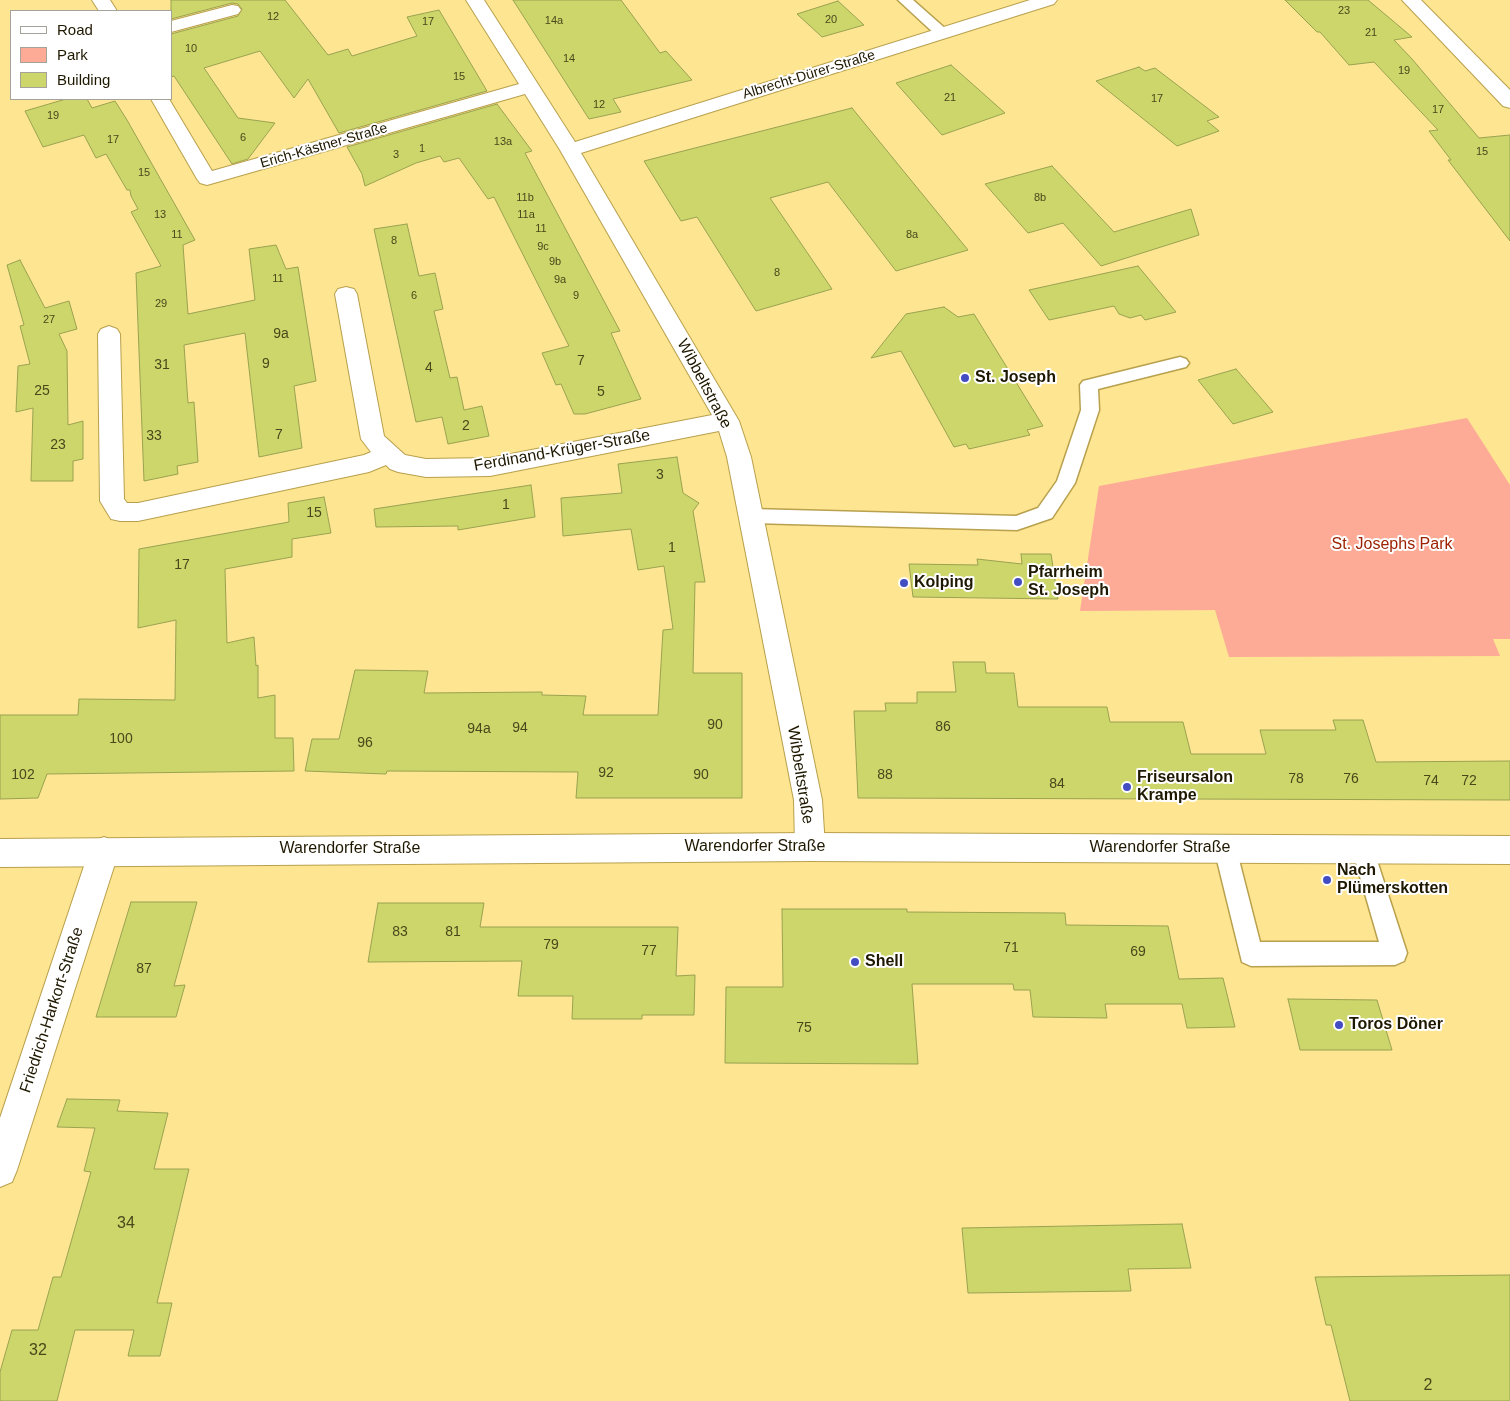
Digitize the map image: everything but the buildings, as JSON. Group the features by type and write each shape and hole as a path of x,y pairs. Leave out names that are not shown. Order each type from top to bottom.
{"street":[{"name":"Wibbeltstraße","path":"475,0 570,150 727,421 738,456 751,516 808,800 810,847"},
{"name":"Albrecht-Dürer-Straße","path":"570,150 1048,0"},
{"path":"1411,0 1510,102"},
{"path":"172,27 232,10"},
{"name":"Erich-Kästner-Straße","path":"161,100 207,179 530,87"},
{"name":"Ferdinand-Krüger-Straße","path":"346,294 373,439 398,463 426,468 490,466 727,421"},
{"path":"109,334 112,501 120,512 138,512 368,463 388,454"},
{"name":"Warendorfer Straße","path":"0,852 810,847 1510,850"},
{"name":"Friedrich-Harkort-Straße","path":"0,1170 104,851"}],"lane":[{"path":"905,0 942,33"},
{"path":"751,516 1016,523 1045,513 1066,484 1090,410 1089,384 1180,363"},
{"path":"1225,848 1251,954 1396,953 1364,849"}],"green space":[{"name":"St. Josephs Park","path":"1467,418 1510,485 1510,639 1493,639 1500,656 1229,657 1215,610 1080,611 1099,486"}],"place":[{"name":"St. Joseph","path":"965,378"},
{"name":"Pfarrheim St. Joseph","path":"1018,582"},
{"name":"Kolping","path":"904,583"},
{"name":"Friseursalon Krampe","path":"1127,787"},
{"name":"Nach Plümerskotten","path":"1327,880"},
{"name":"Shell","path":"855,962"},
{"name":"Toros Döner","path":"1339,1025"}]}
